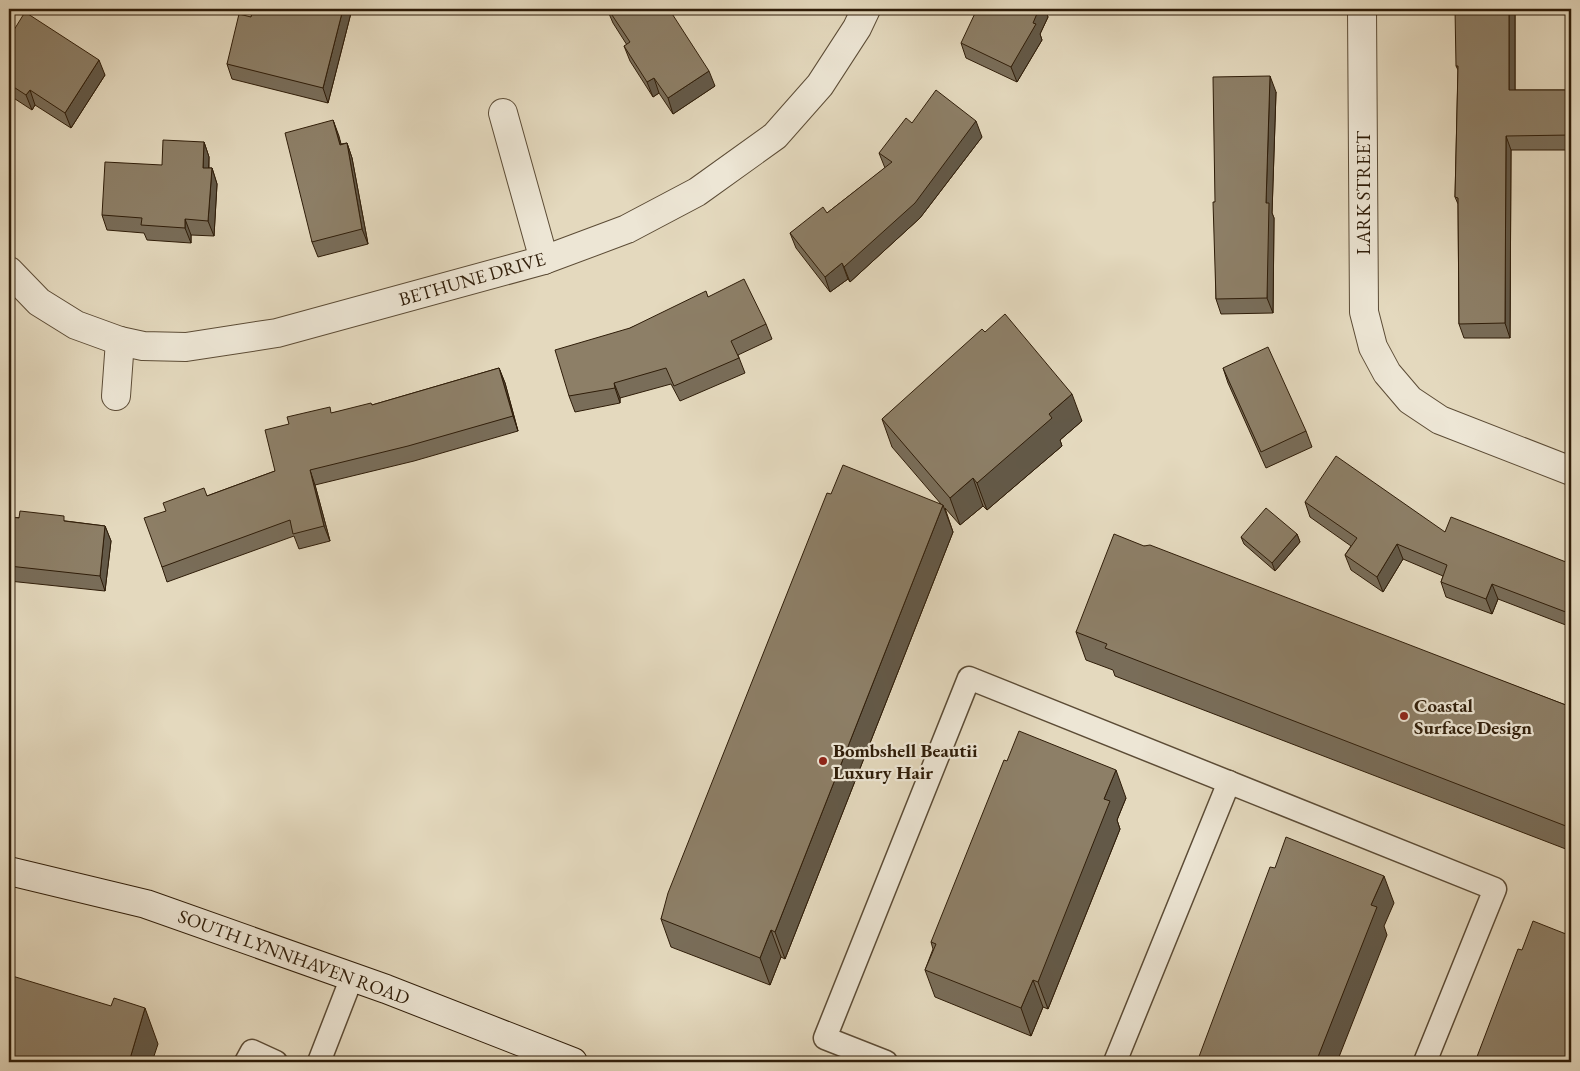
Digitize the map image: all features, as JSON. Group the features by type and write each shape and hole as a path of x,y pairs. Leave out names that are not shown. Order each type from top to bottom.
{"street":[{"name":"BETHUNE DRIVE","path":"9,271 39,302 76,325 120,341 143,346 186,347 277,333 544,260 627,229 697,192 775,136 820,85 857,28 866,9"},
{"name":"LARK STREET","path":"1362,9 1364,312 1373,347 1387,373 1410,400 1440,420 1571,470"},
{"path":"503,113 544,260"},
{"path":"116,396 120,341"},
{"name":"SOUTH LYNNHAVEN ROAD","path":"9,870 146,904 352,977 573,1062"}],"lane":[{"path":"886,1062 825,1038 969,678 1495,889 1426,1062"},
{"path":"1115,1062 1229,782"},
{"path":"318,1062 352,977"},
{"path":"246,1062 252,1051 276,1062"}],"building":[{"path":"253,9 343,9 323,88 227,64 239,14 251,17"},
{"path":"608,9 669,9 709,71 668,98 654,78 647,82 624,46 630,42"},
{"path":"977,9 1039,9 1033,23 1036,24 1011,67 961,43"},
{"path":"1455,9 1509,9 1509,90 1571,90 1571,135 1506,136 1505,323 1459,324 1458,198 1455,197 1458,66 1456,66"},
{"path":"25,12 99,60 65,113 30,90 26,95 9,84 9,38"},
{"path":"1270,76 1266,203 1269,203 1267,298 1216,299 1213,202 1215,202 1213,77"},
{"path":"936,90 976,121 915,203 844,267 842,263 825,277 790,233 823,207 827,213 892,162 879,153 906,118 912,123"},
{"path":"333,120 340,145 347,143 362,229 312,242 285,133"},
{"path":"163,140 204,142 203,168 212,168 208,221 185,219 185,228 141,225 142,218 102,215 105,162 162,165"},
{"path":"744,279 766,324 731,341 739,358 674,386 666,368 614,383 615,388 569,396 555,350 630,328 706,291 708,297"},
{"path":"1005,314 1072,394 1049,414 1052,418 977,483 973,478 950,498 882,419 982,329 985,332"},
{"path":"1268,347 1306,431 1261,452 1223,368"},
{"path":"499,368 513,416 408,446 310,470 324,526 293,534 290,520 162,567 144,518 166,511 163,503 204,488 207,496 275,471 265,430 289,424 287,417 330,407 331,413 371,403 372,405"},
{"path":"1336,456 1445,532 1451,517 1571,564 1571,614 1492,584 1486,599 1441,582 1447,565 1397,544 1377,577 1345,555 1357,538 1305,502"},
{"path":"843,465 943,505 775,932 771,930 760,958 661,919 668,893 827,493 831,494"},
{"path":"1266,508 1297,534 1272,563 1241,537"},
{"path":"20,511 64,516 64,521 105,526 100,576 9,566 9,517 19,518"},
{"path":"1114,534 1144,546 1150,545 1571,707 1571,828 1105,648 1107,644 1076,632"},
{"path":"1019,731 1116,770 1104,799 1110,801 1038,982 1033,980 1021,1008 925,970 936,944 931,942 1004,760 1007,761"},
{"path":"1286,837 1384,876 1371,905 1377,907 1316,1062 1197,1062 1270,867 1275,868"},
{"path":"1533,921 1571,936 1571,1062 1475,1062 1518,949 1522,950"},
{"path":"9,975 111,1006 114,998 145,1008 129,1062 9,1062"}],"place":[{"name":"Coastal Surface Design","path":"1404,716"},
{"name":"Bombshell Beautii Luxury Hair","path":"823,761"}]}
